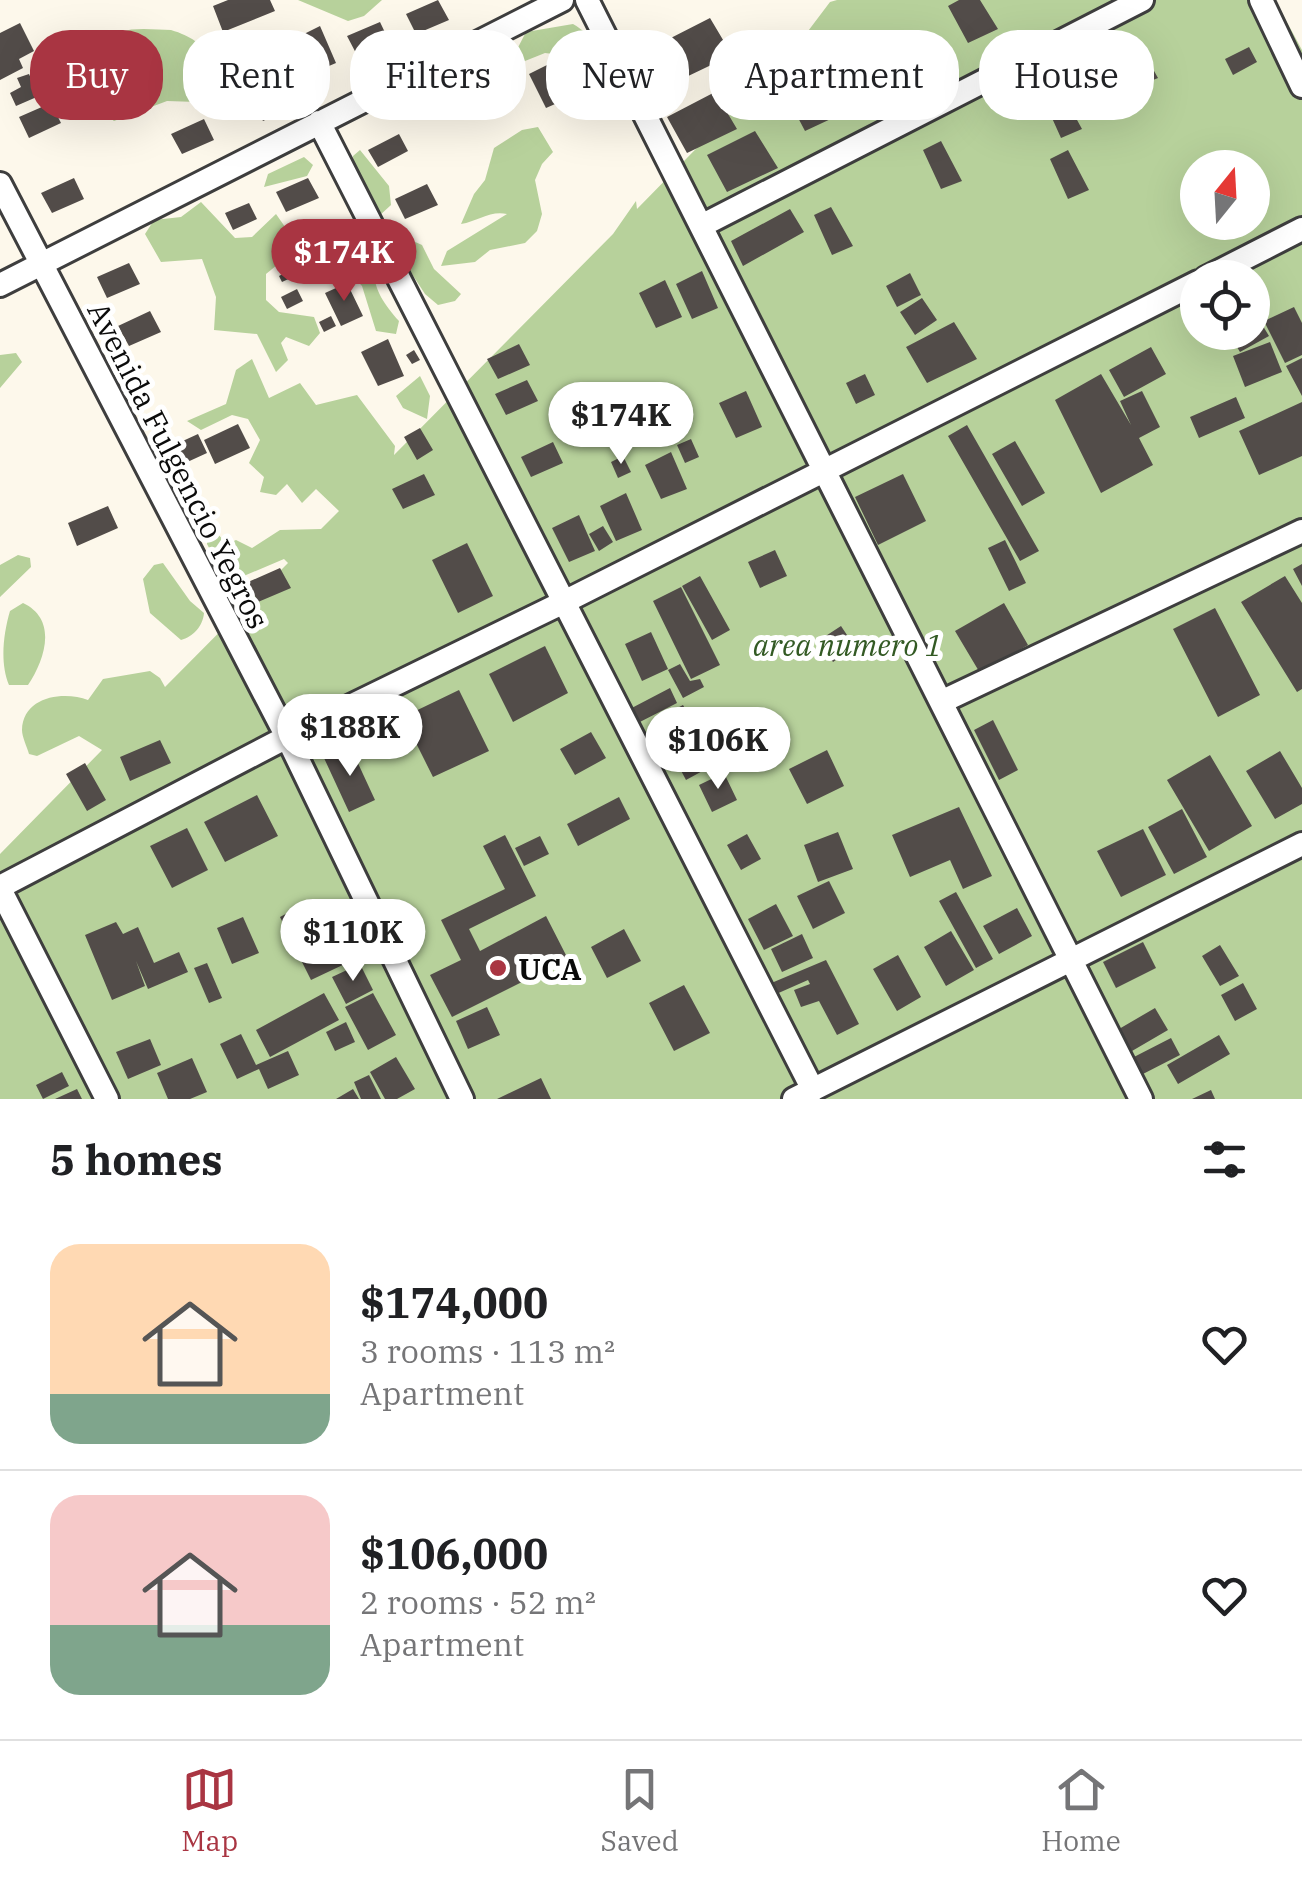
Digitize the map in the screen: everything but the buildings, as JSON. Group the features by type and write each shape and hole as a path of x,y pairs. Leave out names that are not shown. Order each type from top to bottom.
{"street":[{"path":"0,285 562,0"},
{"path":"587,0 1141,1099"},
{"path":"701,226 1142,0"},
{"path":"1261,0 1302,86"},
{"path":"319,122 564,602 804,1094 1302,844"},
{"name":"Avenida Fulgencio Yegros","path":"0,184 286,737 462,1099"},
{"path":"1241,260 1302,229"},
{"path":"107,1099 0,888 286,737 564,602 1180,291"},
{"path":"941,702 1302,531"}],"green space":[{"path":"298,0 382,0 364,16 348,21"},
{"name":"area numero 1","path":"837,0 1275,0 1302,50 1302,1099 0,1099 0,854 102,750 79,736 37,756 29,754 22,733 29,710 57,697 88,700 103,679 150,671 165,687 288,563 284,559 239,578 234,595 207,544 208,535 215,531 227,544 236,540 252,548 280,530 321,529 339,511 316,489 302,503 287,484 276,495 260,492 264,477 249,463 260,440 248,419 232,415 201,430 187,421 226,404 236,370 252,359 269,398 300,383 316,405 357,395 395,446 394,455 613,234 636,201 637,209 724,120 959,120 959,30 809,30 830,2"},
{"path":"573,24 582,30 546,30 546,53 526,61 526,32"},
{"path":"139,29 171,30 183,35 183,102 163,103 163,30 133,30"},
{"path":"538,127 553,152 535,180 542,214 537,231 525,243 490,250 475,262 441,266 447,251 507,214 461,224 485,180 494,148 522,130"},
{"path":"360,150 389,186 391,205 379,216 354,173 353,156"},
{"path":"304,157 313,165 307,176 264,187 268,174"},
{"path":"201,202 235,238 252,237 276,214 299,247 266,274 266,300 279,312 314,317 320,333 309,346 286,337 281,343 288,360 276,372 257,334 214,330 216,297 202,259 161,262 145,234 154,220 181,217"},
{"path":"413,241 422,245 434,269 461,294 455,301 438,305 425,294 397,251 397,243"},
{"path":"362,252 374,264 380,295 399,321 396,334 376,331 362,286 349,272 352,259"},
{"path":"16,353 22,362 0,388 0,355"},
{"path":"420,376 430,396 427,419 403,408 396,396"},
{"path":"18,555 30,558 31,567 0,597 0,565"},
{"path":"163,563 190,601 204,613 197,630 181,640 150,613 143,579 154,565"},
{"path":"23,603 34,610 45,630 43,653 28,685 9,685 4,659 6,630 10,611"}],"place":[{"name":"UCA","path":"498,968"}]}
